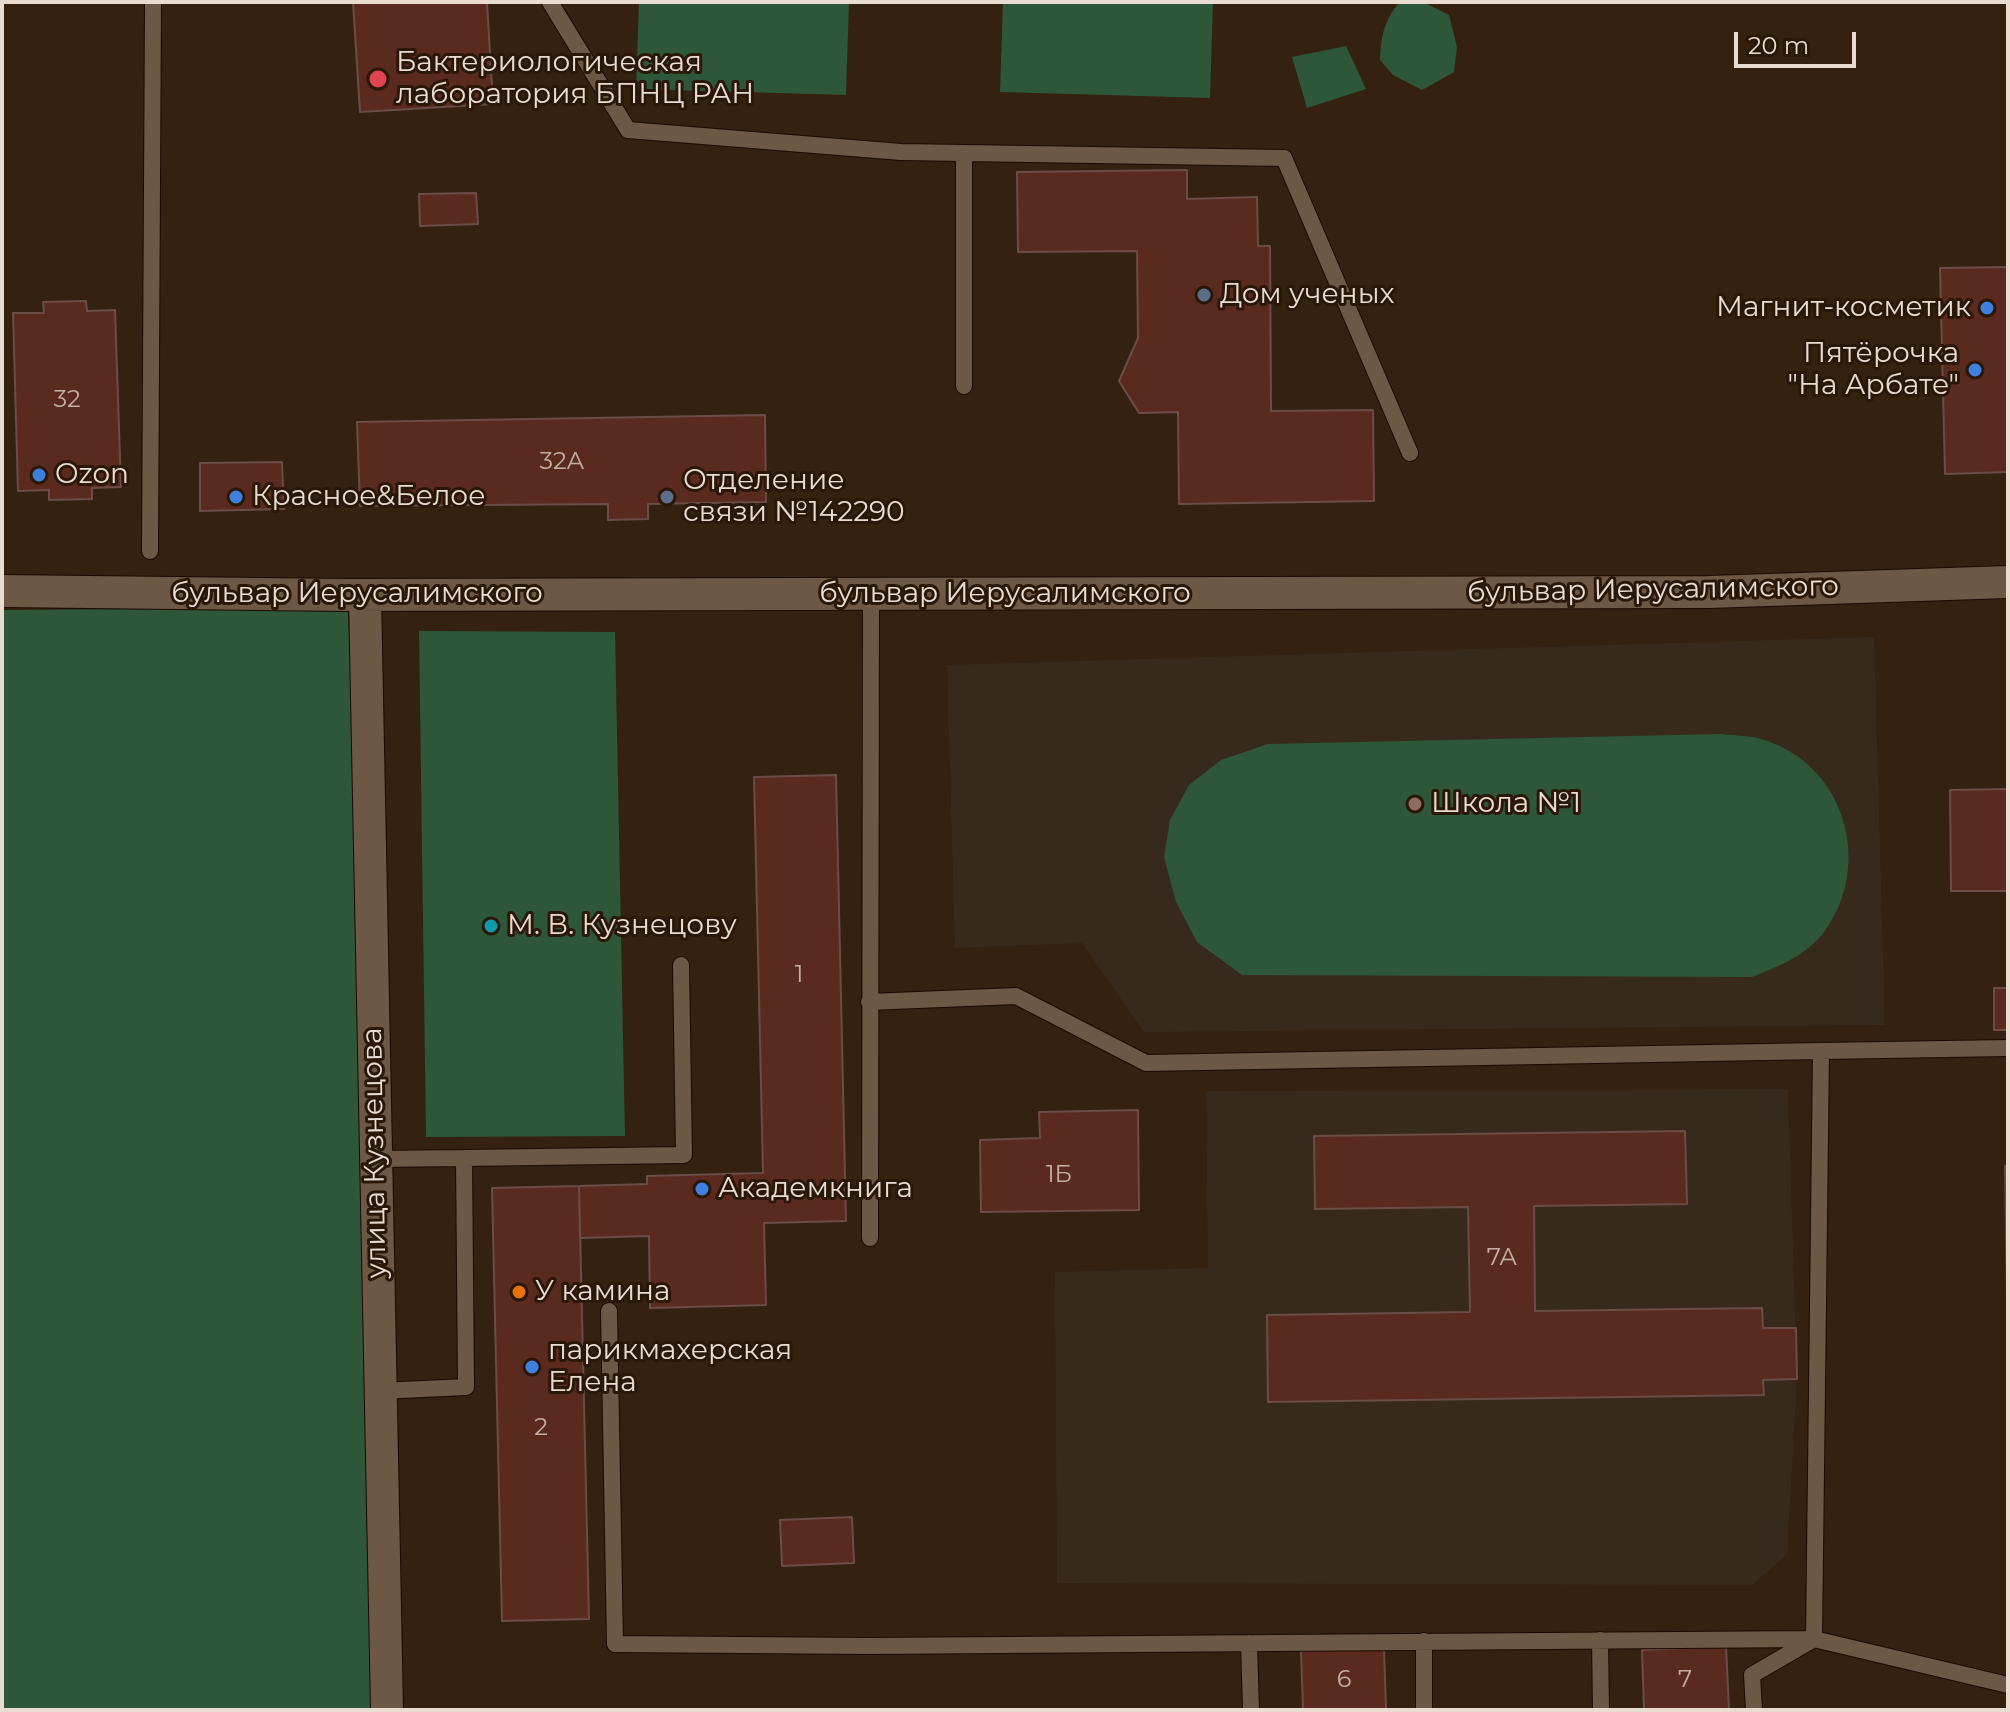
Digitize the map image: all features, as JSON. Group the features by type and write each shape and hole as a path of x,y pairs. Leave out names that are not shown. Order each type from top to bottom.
{"street":[{"name":"бульвар Иерусалимского","path":"2,591 365,595 1709,592 2008,582"},
{"name":"улица Кузнецова","path":"365,595 387,1710"}],"lane":[{"path":"150,551 153,2"},
{"path":"550,2 628,130 901,152 1284,158 1410,453"},
{"path":"964,153 964,386"},
{"path":"870,1238 871,594"},
{"path":"375,1159 684,1155 681,965"},
{"path":"869,1002 1016,996 1146,1063 2008,1048"},
{"path":"1814,1639 1821,1051"},
{"path":"380,1391 466,1387 464,1158"},
{"path":"609,1311 615,1644 885,1646 1814,1639 2008,1685"},
{"path":"1754,1710 1752,1675 1814,1639"},
{"path":"1600,1640 1601,1710"},
{"path":"1424,1641 1424,1710"},
{"path":"1249,1643 1251,1710"}],"shaded area":[{"name":"Школа №1","path":"1874,637 1885,1025 1144,1032 1082,943 955,948 947,665"},
{"path":"1788,1089 1797,1379 1787,1555 1752,1585 1057,1583 1055,1272 1208,1268 1206,1091"}],"green space":[{"path":"639,2 849,2 846,95 636,89"},
{"path":"1003,2 1213,2 1210,98 1000,92"},
{"path":"1423,2 1449,15 1457,47 1454,72 1422,90 1393,75 1380,60 1384,30 1393,10 1398,4"},
{"path":"1346,46 1366,89 1307,108 1292,57"},
{"path":"347,595 375,1159 380,1710 2,1710 2,610 291,608"},
{"path":"419,631 615,632 625,1136 426,1137"},
{"path":"1721,734 1764,740 1792,753 1815,771 1832,794 1843,820 1848,848 1847,877 1839,906 1824,932 1800,954 1752,977 1242,975 1197,942 1176,902 1164,857 1170,820 1189,785 1221,760 1268,744"}],"building":[{"path":"353,2 487,2 493,104 360,112"},
{"name":"Дом ученых","path":"1187,170 1187,199 1257,197 1258,246 1270,246 1271,411 1373,410 1374,501 1179,504 1178,412 1139,413 1119,381 1138,338 1137,251 1018,252 1017,172"},
{"path":"476,193 478,224 420,226 419,194"},
{"name":"Пятёрочка \"На Арбате\"","path":"2008,267 2008,472 1945,474 1940,268"},
{"path":"86,301 87,311 115,310 121,487 92,488 92,499 49,500 49,490 18,491 13,313 44,313 43,302"},
{"path":"765,415 766,502 648,504 648,519 608,520 608,504 360,506 357,422"},
{"path":"282,462 284,509 200,511 200,463"},
{"path":"836,775 846,1221 764,1223 766,1305 650,1308 649,1236 580,1238 579,1186 647,1184 647,1176 763,1173 754,777"},
{"path":"2008,789 2008,891 1951,891 1950,790"},
{"path":"1994,988 2008,988 2008,1030 1994,1030"},
{"path":"1138,1110 1139,1210 981,1212 980,1140 1040,1138 1039,1112"},
{"path":"1685,1131 1687,1204 1534,1206 1535,1311 1762,1308 1763,1328 1796,1328 1797,1379 1763,1380 1764,1395 1268,1402 1267,1315 1470,1312 1468,1207 1315,1209 1314,1136"},
{"path":"2005,1166 2008,1166 2008,1362"},
{"path":"579,1186 589,1619 502,1621 492,1188"},
{"path":"852,1517 854,1563 782,1566 780,1520"},
{"path":"1726,1646 1729,1710 1644,1710 1642,1650"},
{"path":"1384,1648 1386,1710 1303,1710 1301,1651"}],"place":[{"name":"Бактериологическая лаборатория БПНЦ РАН","path":"378,79"},
{"name":"Дом ученых","path":"1204,295"},
{"name":"Магнит-косметик","path":"1987,308"},
{"name":"Пятёрочка \"На Арбате\"","path":"1975,370"},
{"name":"Ozon","path":"39,475"},
{"name":"Красное&Белое","path":"236,497"},
{"name":"Отделение связи №142290","path":"667,497"},
{"name":"Школа №1","path":"1415,804"},
{"name":"М. В. Кузнецову","path":"491,926"},
{"name":"Академкнига","path":"702,1189"},
{"name":"У камина","path":"519,1292"},
{"name":"парикмахерская Елена","path":"532,1367"}]}
